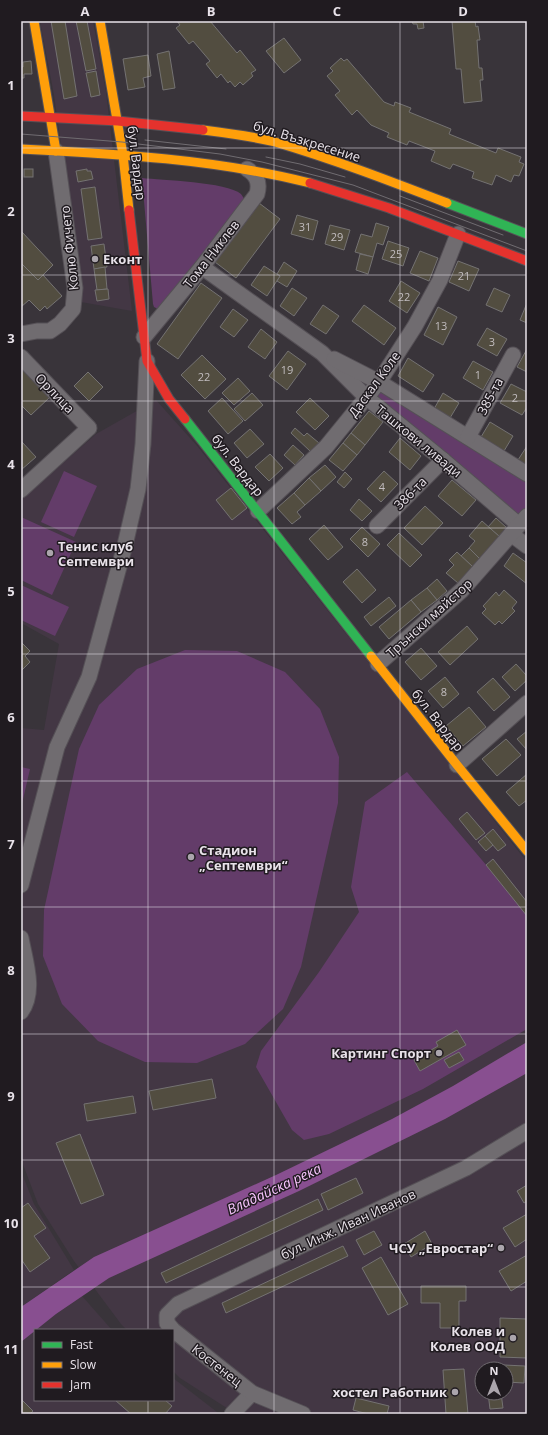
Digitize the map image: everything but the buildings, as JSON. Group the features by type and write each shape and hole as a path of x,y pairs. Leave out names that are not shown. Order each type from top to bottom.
{"street":[{"path":"34,21 52,118 56,151"},
{"name":"бул. Вардар","path":"100,21 123,155 147,361 170,399 457,765 527,851"},
{"name":"бул. Възкресение","path":"21,116 118,121 182,127 231,133 274,142 355,168 527,234"},
{"path":"21,149 175,158 248,169 307,182 386,207 527,261"},
{"name":"Колю Фичето","path":"21,334 37,331 50,331 60,324 72,309 75,288 56,151"},
{"name":"Тома Никлев","path":"144,337 202,267 257,194 259,187 256,177 248,169"},
{"name":"Даскал Коле","path":"258,511 326,447 379,382 415,326 440,280 458,234"},
{"name":"Ташкови ливади","path":"202,267 322,353 379,382 527,474"},
{"name":"Ташкови ливади","path":"322,353 366,397 519,525 527,546"},
{"name":"385-та","path":"468,438 513,355"},
{"name":"Орлица","path":"21,357 89,428 21,490"},
{"path":"21,884 57,748 89,677 125,545 139,481 143,444 147,361"},
{"name":"386-та","path":"377,526 443,460"},
{"name":"Трънски майстор","path":"378,664 462,590 519,525"},
{"path":"457,765 527,703"},
{"path":"21,938 27,969 29,992 21,1012"},
{"name":"бул. Инж. Иван Иванов","path":"167,1314 178,1304 466,1168 527,1131"},
{"name":"Костенец","path":"167,1314 167,1323 172,1329"},
{"name":"Костенец","path":"174,1331 252,1393 232,1414"},
{"path":"252,1393 303,1414"}],"shaded area":[{"path":"40,21 93,21 106,92 132,311 81,302 82,294 54,95"},
{"path":"142,178 209,184 234,190 241,194 244,199 161,308 158,309 154,307 153,304"},
{"path":"380,384 527,476 527,513 519,523 368,397"},
{"path":"156,400 198,447 527,862 527,1414 232,1414 233,1412 180,1378 174,1372 174,1329 126,1329 74,1261 38,1204 21,1159 21,728 44,730 59,644 21,623 21,500 96,434"},
{"path":"64,471 97,486 74,537 41,522"},
{"path":"21,517 76,542 52,595 21,580"},
{"path":"21,585 69,607 55,636 21,620"},
{"name":"Стадион „Септември“","path":"185,650 237,651 285,672 320,709 339,757 338,803 301,967 283,1009 245,1044 197,1063 145,1062 98,1041 62,1004 43,956 44,910 79,749 99,705 137,669"},
{"path":"21,767 30,769 21,808"},
{"path":"407,772 527,913 527,1029 423,1089 329,1134 304,1140 292,1130 256,1067 261,1051 319,972 359,912 351,887 365,802"},
{"path":"21,1171 34,1204 74,1270 21,1307"},
{"path":"82,1296 111,1329 37,1329"},
{"path":"34,1332 34,1401 174,1401 174,1379 217,1412 216,1414 21,1414 21,1342"}],"water":[{"name":"Владайска река","path":"527,1042 527,1073 445,1119 299,1191 109,1278 56,1314 37,1329 34,1329 34,1332 21,1342 21,1307 94,1257 276,1175 392,1119 453,1086"}],"tram line":[{"path":"21,134 122,142 220,154 262,162 353,185 527,251"},
{"path":"145,140 226,149"},
{"path":"266,157 300,164 345,177"},
{"path":"400,196 503,235"}],"traffic: fast":[{"path":"447,203 527,234"},
{"path":"185,419 371,656"}],"traffic: slow":[{"path":"34,21 56,151"},
{"path":"100,21 123,155 129,210"},
{"path":"203,130 248,136 275,142 340,163 447,203"},
{"path":"21,149 94,153 202,163 238,168 310,183"},
{"path":"371,656 527,851"}],"traffic: jam":[{"path":"21,116 118,121 203,130"},
{"path":"310,183 389,208 527,261"},
{"path":"129,210 147,361 169,399 185,419"}],"place":[{"name":"Еконт","path":"95,259"},
{"name":"Тенис клуб Септември","path":"50,553"},
{"name":"Стадион „Септември“","path":"191,857"},
{"name":"Картинг Спорт","path":"439,1053"},
{"name":"ЧСУ „Евростар“","path":"501,1248"},
{"name":"Колев и Колев ООД","path":"513,1338"},
{"name":"хостел Работник","path":"455,1392"}]}
